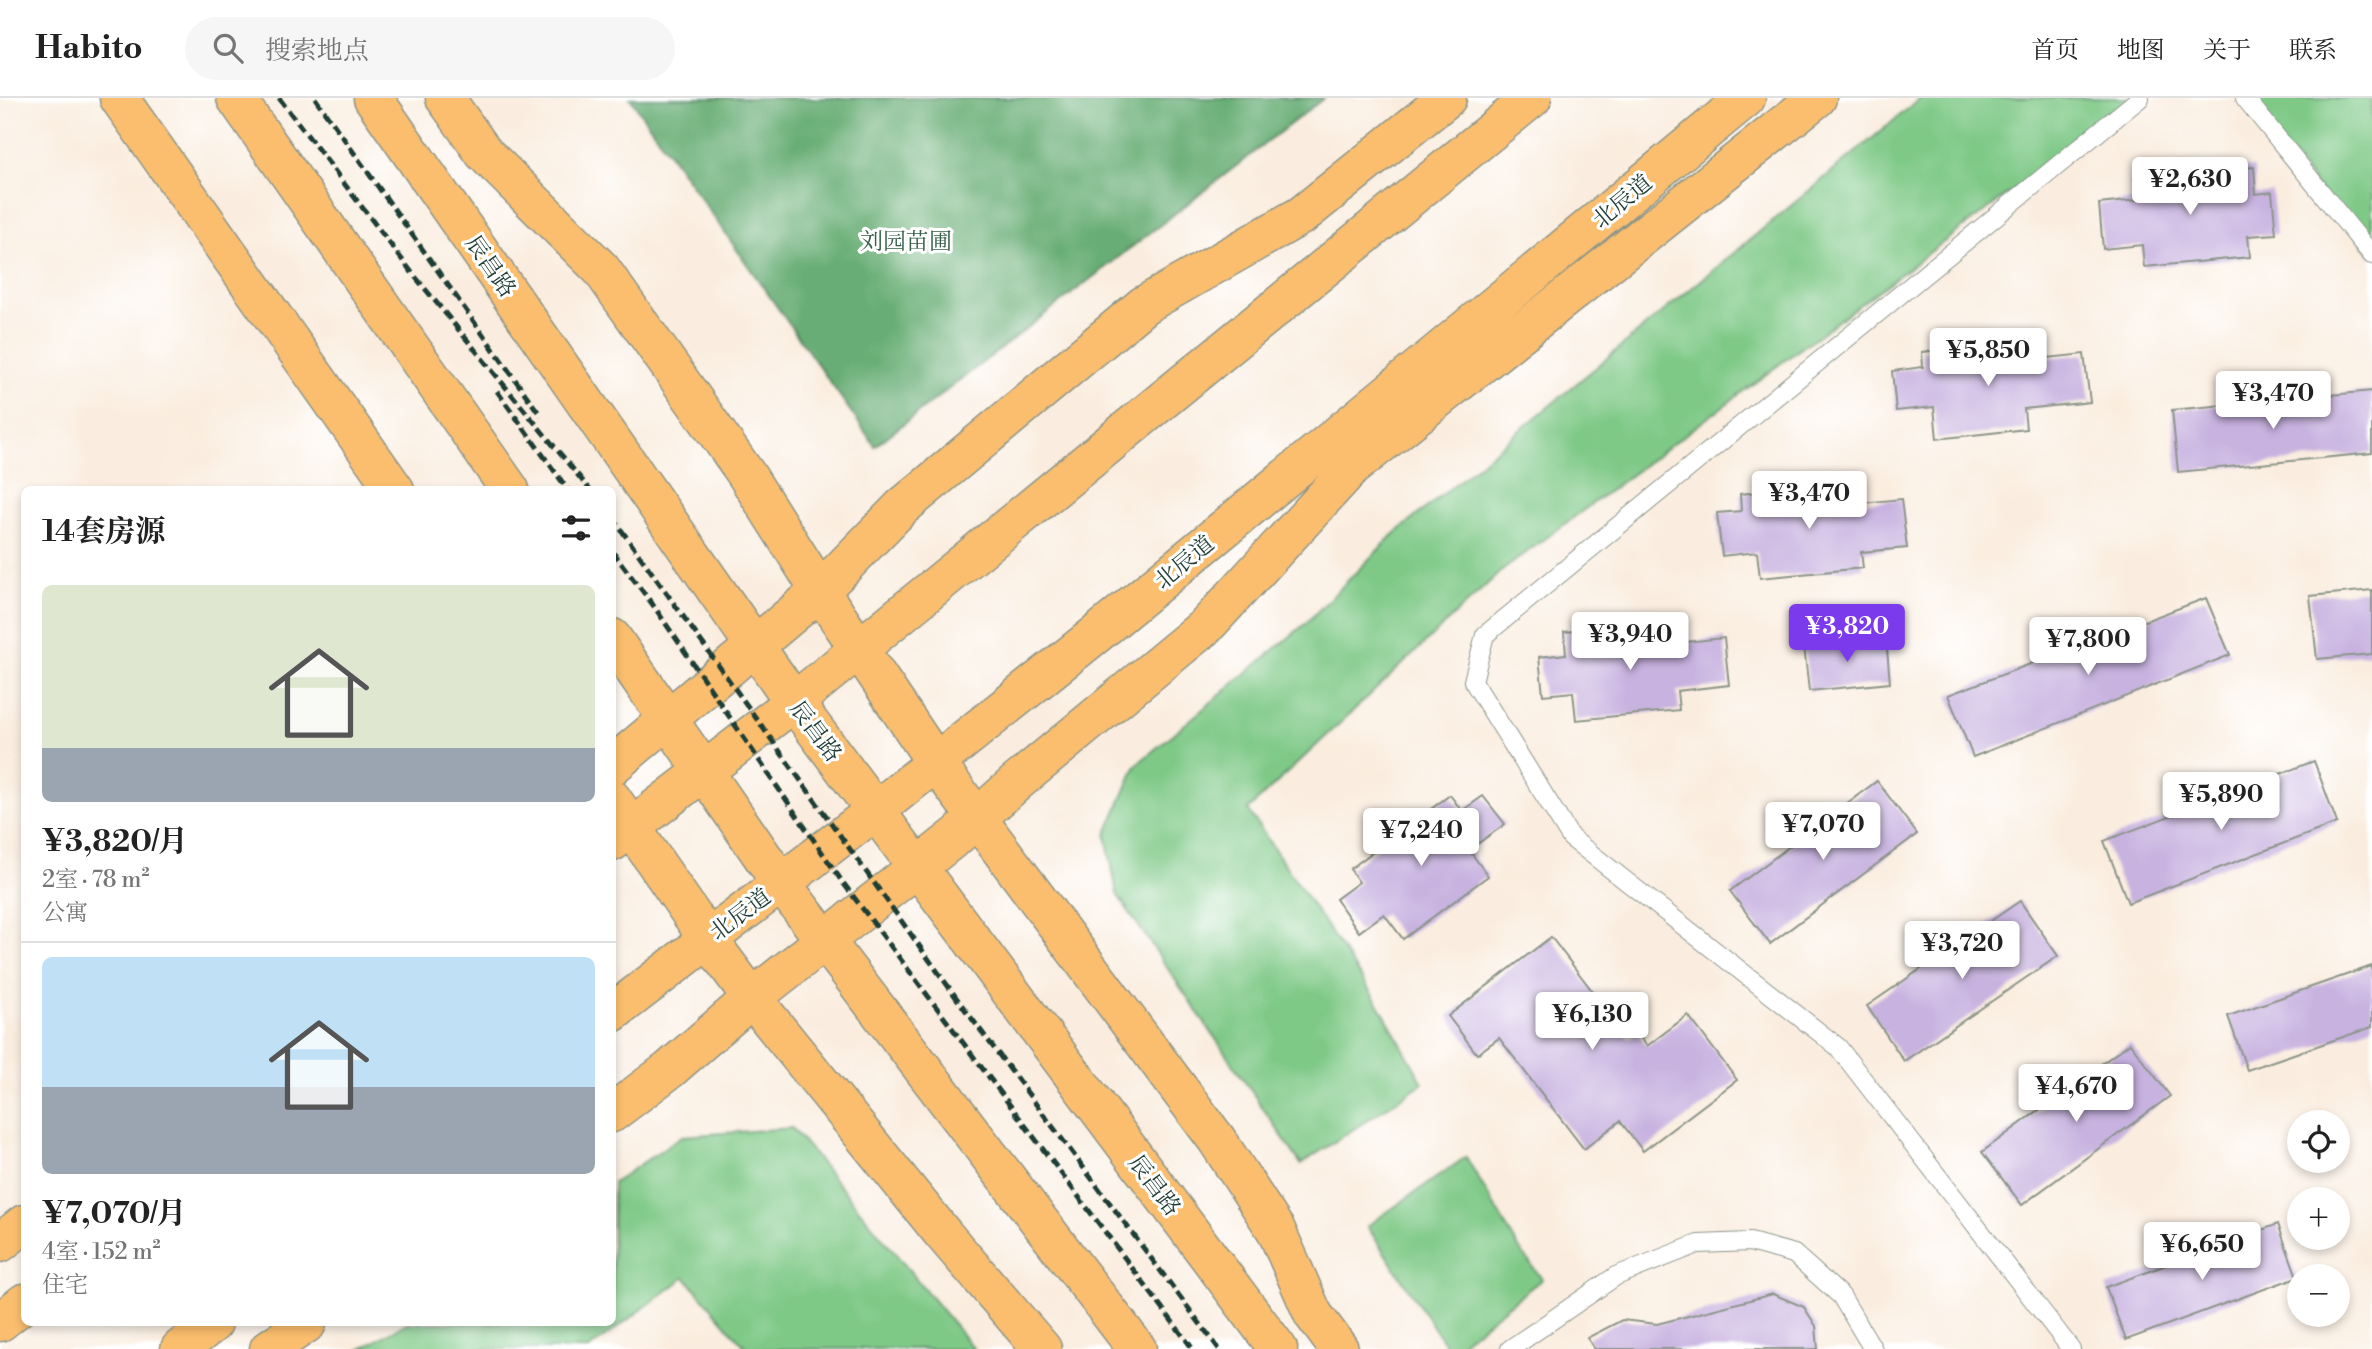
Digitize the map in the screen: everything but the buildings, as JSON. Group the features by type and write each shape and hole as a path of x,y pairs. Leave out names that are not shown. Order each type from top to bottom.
{"main road":[{"path":"119,98 392,486"},
{"path":"236,98 507,486"},
{"name":"辰昌路","path":"373,98 754,647 1278,1349"},
{"path":"445,98 484,153 601,269 746,474 820,591 936,763 1217,1140 1276,1230 1313,1314 1339,1349"},
{"path":"616,763 820,591 902,507 1144,304 1302,215 1447,98"},
{"path":"1042,1349 944,1235 752,998 619,823 704,772 794,702 1532,98"},
{"name":"北辰道","path":"616,1010 875,811 1099,632 1746,98"},
{"path":"616,1110 958,835 1208,625 1352,467 1817,98"},
{"path":"616,644 781,883 1137,1349"},
{"path":"0,1243 21,1226"},
{"path":"0,1322 21,1305"},
{"path":"180,1349 209,1326"},
{"path":"269,1349 303,1326"}],"lane":[{"path":"2071,1349 1838,1047 1571,838 1473,681 1485,635 2140,98"},
{"path":"2245,98 2372,255"},
{"path":"1510,1349 1616,1276 1698,1244 1750,1242 1794,1254 1841,1296 1873,1349"}],"green space":[{"name":"刘园苗圃","path":"630,98 1324,98 875,446"},
{"path":"1921,98 2137,98 1499,573 1248,810 1378,1003 1423,1083 1301,1164 1117,894 1106,835 1136,765 1305,624 1390,538"},
{"path":"2245,98 2369,98 2372,102 2372,255"},
{"path":"792,1128 974,1349 747,1349 685,1277 589,1349 361,1349 402,1326 616,1326 616,1181 682,1136"},
{"path":"1466,1157 1520,1250 1542,1279 1453,1349 1448,1349 1367,1226"}],"railway":[{"path":"279,98 413,274 587,486"},
{"path":"315,98 541,416"},
{"path":"497,391 565,486"},
{"path":"616,523 958,1000 1219,1349"},
{"path":"616,556 653,605 841,880 1193,1349"}]}
